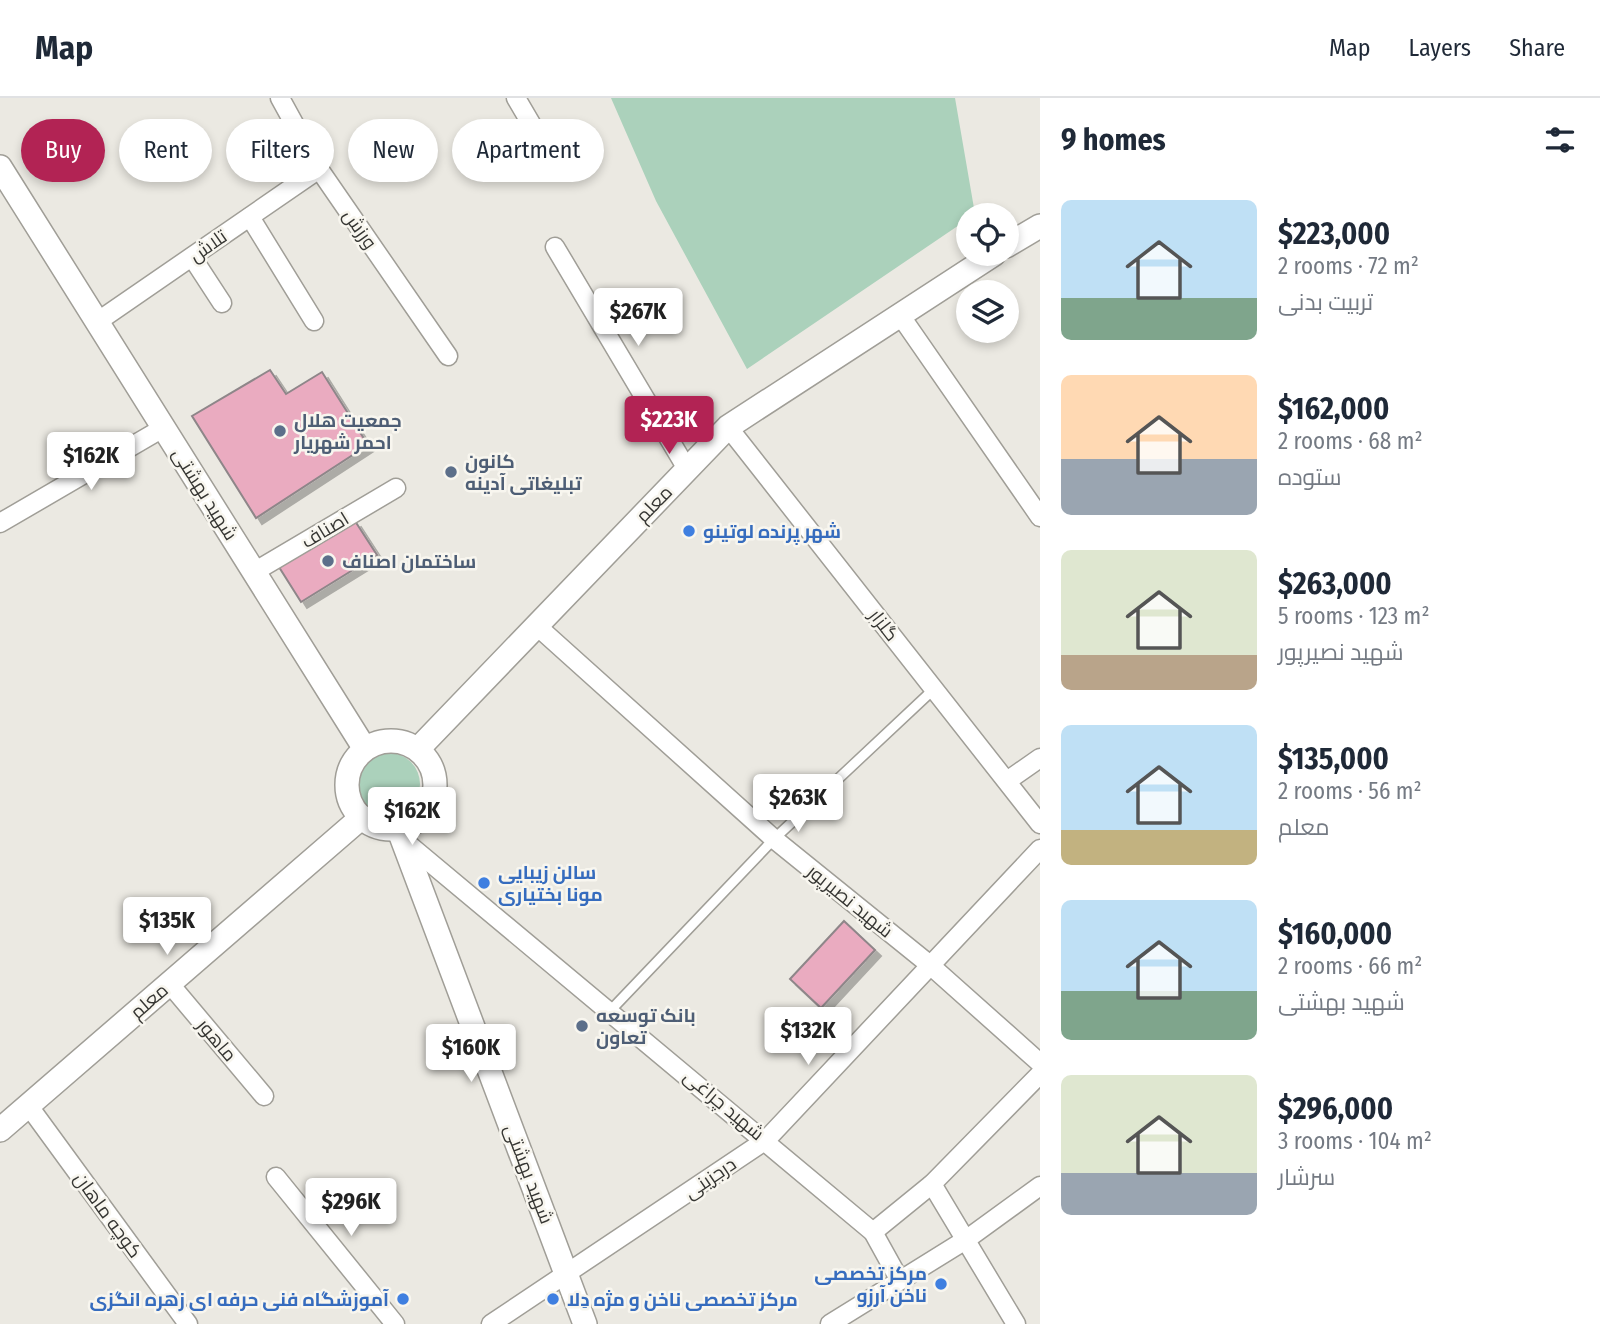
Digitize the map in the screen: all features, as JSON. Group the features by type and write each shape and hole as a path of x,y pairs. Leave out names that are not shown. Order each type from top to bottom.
{"street":[{"name":"ورزش","path":"280,98 291,119"},
{"path":"516,98 528,119"},
{"name":"شهید بهشتی","path":"0,167 365,749"},
{"name":"تلاش","path":"97,322 300,182"},
{"name":"ورزش","path":"327,182 448,356"},
{"path":"250,217 314,321"},
{"path":"1019,238 1040,226"},
{"path":"555,247 687,469"},
{"path":"192,257 222,303"},
{"name":"معلم","path":"418,749 728,427 975,266"},
{"path":"900,314 1040,517"},
{"name":"گلزار","path":"728,427 1040,824"},
{"path":"0,523 163,428"},
{"name":"اصناف","path":"254,572 396,488"},
{"name":"شهید نصیرپور","path":"537,626 774,839 930,965 1040,1063"},
{"path":"391,741 418,749 428,760 434,774 435,788 431,803 423,815 400,834 362,817 354,807 347,783 356,759 365,749 377,743 391,741"},
{"path":"1006,781 1040,758"},
{"name":"معلم","path":"0,1130 362,817"},
{"name":"شهید بهشتی","path":"400,834 585,1324"},
{"name":"شهید چراغی","path":"400,834 873,1231 899,1279"},
{"name":"درجزینی","path":"491,1324 766,1140 1040,849"},
{"name":"ماهور","path":"170,983 264,1096"},
{"path":"873,1231 932,1184 1040,1074"},
{"name":"کوچه ماهان","path":"28,1105 188,1324"},
{"path":"276,1177 395,1324"},
{"path":"932,1184 967,1238 1016,1324"},
{"path":"830,1324 967,1238 1040,1186"}],"lane":[{"path":"610,1011 774,839 934,689"}],"green space":[{"path":"611,98 955,98 973,203 956,203 956,227 747,369 656,201"},
{"path":"389,753 401,755 411,762 418,772 418,796 411,806 401,813 389,815 377,813 367,806 360,796 358,784 360,772 367,762 377,755"}],"building":[{"name":"جمعیت هلال احمر شهریار","path":"270,370 286,394 322,372 368,445 256,518 192,416"},
{"name":"ساختمان اصناف","path":"355,521 377,555 301,602 279,567"},
{"path":"844,921 875,950 821,1008 790,979"}],"place":[{"name":"جمعیت هلال احمر شهریار","path":"280,431"},
{"name":"کانون تبلیغاتی آدینه","path":"451,472"},
{"name":"شهر پرنده لوتینو","path":"689,531"},
{"name":"ساختمان اصناف","path":"328,561"},
{"name":"سالن زیبایی مونا بختیاری","path":"484,883"},
{"name":"بانک توسعه تعاون","path":"582,1026"},
{"name":"مرکز تخصصی ناخن آرزو","path":"941,1284"},
{"name":"آموزشگاه فنی حرفه ای زهره انگزی","path":"403,1299"},
{"name":"مرکز تخصصی ناخن و مژه دِلا","path":"553,1299"}]}
